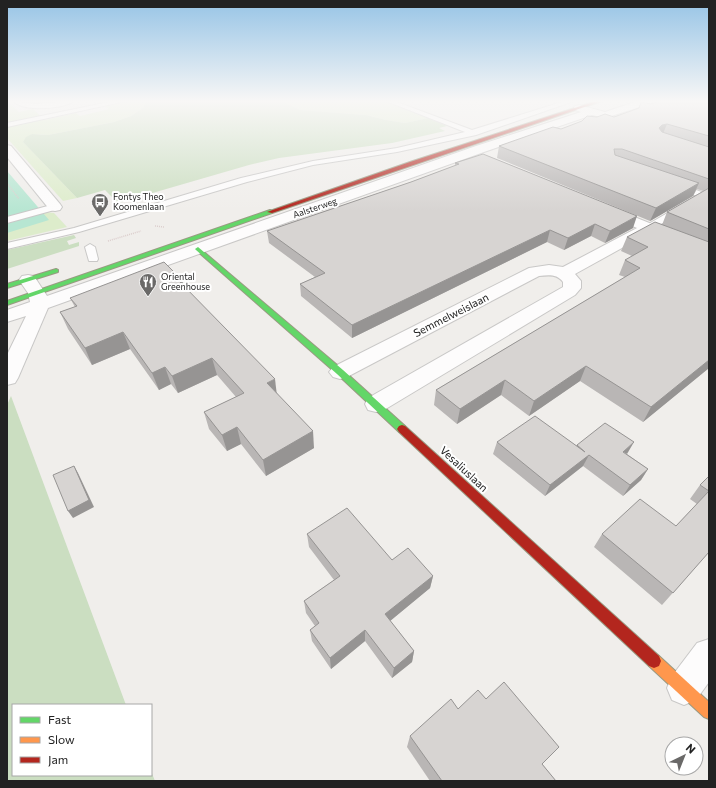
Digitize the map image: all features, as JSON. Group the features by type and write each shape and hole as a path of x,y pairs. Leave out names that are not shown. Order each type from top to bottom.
{"main road":[{"name":"Aalsterweg","path":"7,303 35,292 412,163 490,138"},
{"name":"Aalsterweg","path":"347,175 412,163"},
{"name":"Vesaliuslaan","path":"198,249 376,404 709,712"},
{"path":"90,260 104,255"},
{"name":"Aalsterweg","path":"35,292 64,268"},
{"name":"Aalsterweg","path":"7,286 35,292"}],"street":[{"name":"Aalsterweg","path":"7,316 35,292 198,249 514,138"},
{"path":"7,149 55,207"},
{"path":"469,153 491,162"},
{"path":"591,204 709,253"},
{"path":"376,404 569,291 573,285 572,281 565,273 648,228"},
{"name":"Semmelweislaan","path":"340,372 535,272 549,270 565,273"},
{"path":"7,378 35,292"},
{"path":"684,688 709,655"}],"lane":[{"name":"Aalsterweg","path":"7,246 76,230 244,180 313,163 404,148 450,138"},
{"path":"648,228 704,196 667,182"},
{"path":"7,220 55,207"},
{"path":"90,247 90,260"}],"path":[{"path":"90,247 147,229"}],"green space":[{"path":"7,138 28,138 23,142 77,198 63,201"},
{"path":"26,138 415,138 392,143 279,158 249,165 118,203 105,190 77,198 23,142"},
{"path":"7,171 49,220 7,233"},
{"path":"45,212 54,213 67,227 7,241 7,231 24,218"},
{"path":"74,235 76,238 67,241 69,245 79,242 79,246 7,269 7,250"},
{"path":"11,396 126,704 12,704 12,776 152,776 152,774 155,781 7,781 7,405"}],"building":[{"path":"522,138 680,138 709,147 709,179 622,149 614,149 615,155 699,183 656,208 499,146"},
{"path":"483,154 637,216 610,231 595,224 568,238 550,230 352,325 300,284 325,273 267,231 411,182 459,164 455,163"},
{"path":"709,188 709,229 667,212"},
{"path":"655,222 709,242 709,360 651,407 586,366 534,401 505,380 460,409 436,390 640,268 625,260 648,247 627,237"},
{"path":"164,262 182,280 179,281 275,379 267,383 313,431 263,460 237,427 222,435 204,412 244,393 212,358 172,376 165,367 152,373 123,332 85,348 60,312 77,306 70,298"},
{"path":"535,416 585,452 577,445 605,423 634,442 623,452 648,469 630,485 589,455 550,485 497,442"},
{"path":"74,466 89,500 68,511 53,475"},
{"path":"709,476 709,491 700,485"},
{"path":"709,491 709,552 673,593 602,534 640,499 676,526"},
{"path":"347,508 392,560 408,548 433,576 385,614 414,651 394,668 365,630 330,658 310,630 319,623 304,601 340,576 307,534"},
{"path":"504,682 559,747 542,764 556,781 442,781 410,736 451,699 458,709 478,690 486,699"}],"traffic: fast":[{"path":"7,303 270,212"},
{"path":"198,249 340,372 402,429"},
{"path":"7,286 56,271"}],"traffic: slow":[{"path":"654,661 709,712"}],"traffic: jam":[{"path":"270,212 488,138"},
{"path":"402,429 654,661"}],"place":[{"name":"Fontys Theo Koomenlaan","path":"100,217"},
{"name":"Oriental Greenhouse","path":"148,297"}]}
